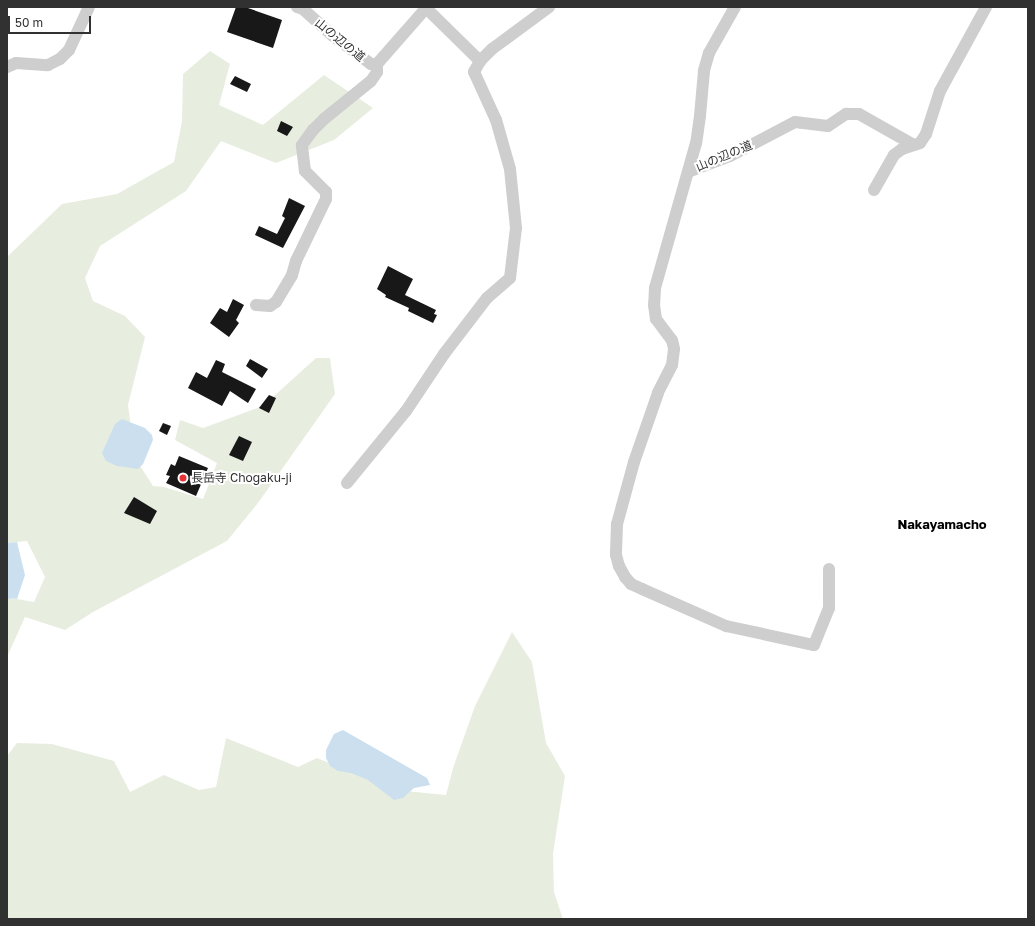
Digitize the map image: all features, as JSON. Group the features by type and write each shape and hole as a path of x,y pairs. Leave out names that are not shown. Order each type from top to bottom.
{"street":[{"path":"7,67 16,63 48,65 60,59 69,50 89,7"},
{"name":"山の辺の道","path":"297,7 303,9 333,36 370,64 377,64 427,8 480,61"},
{"path":"347,483 406,411 444,354 487,298 510,278 516,228 510,168 496,120 474,72 480,61 520,27 549,7"},
{"name":"山の辺の道","path":"688,172 696,143 704,71 709,53 735,7"},
{"path":"874,190 894,155 902,148 920,143 926,134 940,91 986,7"},
{"path":"256,305 270,306 276,302 292,276 299,254 326,199 326,192 305,171 302,145 313,130 324,119 371,81 377,72 377,64"},
{"name":"山の辺の道","path":"688,172 730,156 795,122 828,126 846,114 859,114 914,145"},
{"path":"688,172 655,288 654,304 656,319 672,340 674,349 672,365 658,393 634,462 617,524 616,555 619,566 631,584 726,626 814,645 829,608 829,569"}],"shaded area":[{"path":"210,51 230,64 219,105 263,125 324,75 373,108 334,140 276,163 221,141 186,191 100,246 85,278 93,301 125,316 145,337 128,405 135,458 153,486 164,487 203,499 217,463 175,440 180,420 203,428 263,406 316,358 330,358 335,394 258,503 227,541 93,612 65,630 25,617 7,657 7,600 11,598 34,602 45,577 27,541 7,543 7,257 62,204 117,194 174,162 182,121 183,74"},
{"path":"512,632 532,662 546,743 565,776 553,854 554,892 563,919 7,919 7,756 17,743 52,744 114,761 130,792 164,775 199,790 216,787 226,738 298,767 317,758 395,790 446,795 453,768 475,706"}],"water":[{"path":"122,419 145,428 152,435 153,440 143,464 138,469 117,466 106,461 102,453 115,424"},
{"path":"17,542 25,575 17,599 11,598 7,600 7,543"},
{"path":"343,730 427,778 430,785 414,788 403,798 394,800 368,780 351,773 338,771 330,766 326,758 326,750 334,734"}],"building":[{"path":"236,7 245,7 282,20 273,48 227,32"},
{"path":"235,76 251,84 247,92 230,84"},
{"path":"281,121 293,127 287,136 277,131"},
{"path":"289,198 305,206 283,248 255,235 259,226 277,234 285,218 282,216"},
{"path":"388,266 413,279 405,295 436,310 434,314 437,315 433,323 408,311 409,308 385,297 386,295 377,289"},
{"path":"233,299 244,305 236,320 239,323 229,337 210,323 220,308 227,312"},
{"path":"250,359 268,369 262,378 246,366"},
{"path":"216,360 225,364 222,372 256,389 248,403 230,391 222,406 188,388 196,372 207,378"},
{"path":"269,395 276,398 269,413 259,408"},
{"path":"163,423 171,426 167,435 159,431"},
{"path":"239,436 252,442 243,461 229,455"},
{"path":"179,456 208,468 196,496 166,483 170,476 166,475 171,464 175,466"},
{"path":"134,497 157,511 150,524 124,513"}],"place":[{"name":"長岳寺 Chogaku-ji","path":"183,478"}],"district":[{"name":"Nakayamacho","path":"942,524"}]}
